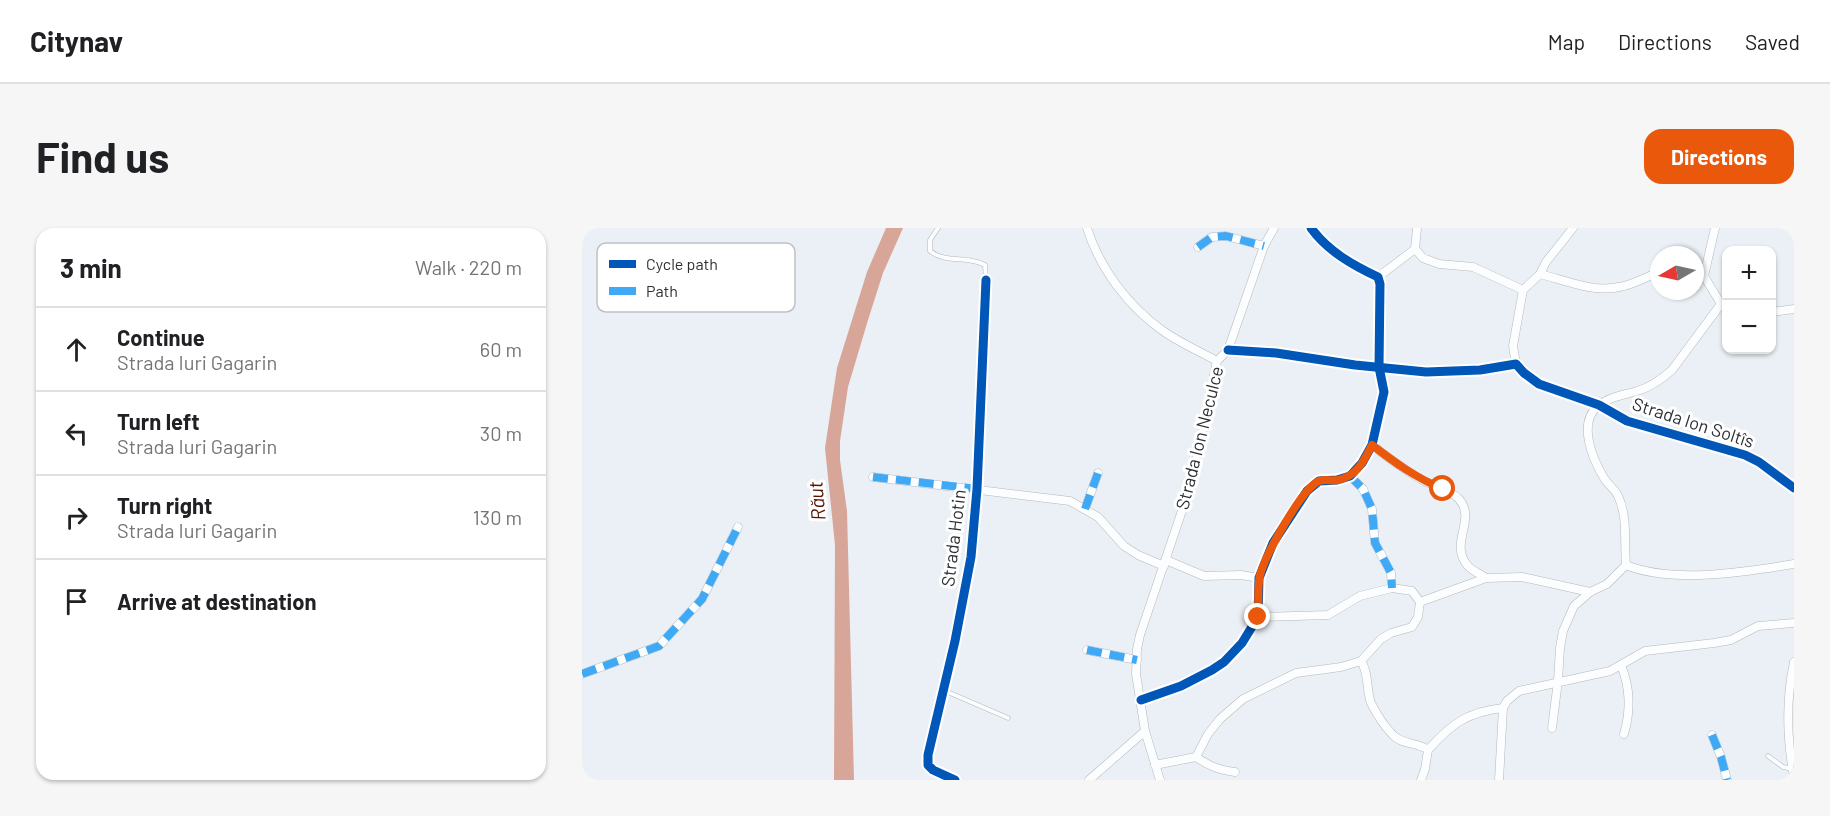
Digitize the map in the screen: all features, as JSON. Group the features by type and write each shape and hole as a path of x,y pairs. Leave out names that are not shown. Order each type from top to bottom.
{"street":[{"path":"1087,228 1094,249 1117,286 1138,311 1165,332 1217,360"},
{"name":"Strada Ion Neculce","path":"1160,780 1145,731 1136,674 1140,635 1191,484 1217,360 1228,350 1264,246 1274,228"},
{"path":"1311,228 1319,239 1337,254 1378,277"},
{"path":"1378,277 1414,249 1417,228"},
{"path":"1228,350 1276,353 1400,371 1480,370 1516,364 1513,346 1523,291 1540,274 1545,262 1573,228"},
{"path":"1715,228 1704,276 1722,302"},
{"path":"1198,247 1217,236 1226,236 1264,246"},
{"path":"1414,249 1424,258 1439,264 1473,267 1523,291"},
{"path":"1540,274 1588,286 1611,289 1650,276"},
{"path":"1141,700 1180,686 1224,662 1242,643 1258,617 1259,578 1273,543 1307,491 1319,481 1337,480 1350,476 1362,464 1372,445 1384,392 1379,367 1381,290 1378,277"},
{"name":"Strada Hotin","path":"955,780 933,771 928,765 928,755 955,641 971,557 977,489 986,280"},
{"path":"1552,728 1563,631 1574,606 1590,592 1607,584 1626,565 1623,515 1618,495 1605,480 1595,461 1590,442 1589,420 1599,405 1616,396 1652,385 1663,379 1722,308"},
{"path":"1776,311 1794,309"},
{"name":"Strada Ion Soltîs","path":"1516,364 1539,384 1599,405 1642,427 1744,455 1758,462 1794,488"},
{"path":"1372,445 1400,467 1457,497 1466,510 1460,551 1467,566 1486,578"},
{"path":"1084,509 1098,473"},
{"path":"1350,476 1363,489 1372,509 1376,543 1391,573 1392,588"},
{"path":"873,477 1070,501 1098,518 1124,546 1137,555 1204,576 1241,575 1259,578"},
{"path":"582,674 659,646 702,599 738,527"},
{"path":"1626,565 1638,570 1690,574 1735,572 1794,564"},
{"path":"1420,602 1486,578 1522,577 1590,592"},
{"path":"1196,757 1208,734 1220,719 1244,699 1296,672 1341,667 1360,661 1381,639 1391,633 1412,627 1418,617 1420,602 1412,591 1392,588 1360,596 1328,615 1258,617"},
{"path":"1499,780 1503,708 1507,701 1519,691 1610,671 1646,651 1731,640 1758,626 1794,623"},
{"path":"1087,650 1137,660"},
{"path":"1360,661 1364,666 1371,702 1394,737 1428,750"},
{"path":"1793,773 1789,690 1794,662"},
{"path":"1621,665 1628,689 1629,711 1624,734"},
{"path":"1421,780 1428,750 1453,724 1478,713 1503,708"},
{"path":"1089,780 1145,731"},
{"path":"1712,735 1721,757 1726,780"},
{"path":"1155,765 1196,757 1213,768 1235,772"}],"lane":[{"path":"938,228 930,240 930,251 937,257 976,260 985,265 986,280"},
{"path":"943,690 1008,718"},
{"path":"1768,756 1793,773"}],"shaded area":[{"path":"886,228 903,228 883,273 848,387 840,441 840,460 847,511 854,780 834,780 835,545 825,448 837,368 867,272"}],"marked path":[{"path":"1198,247 1212,237 1226,236 1264,246"},
{"path":"1085,509 1098,473"},
{"path":"1350,476 1363,489 1372,509 1375,543 1391,573 1392,588"},
{"path":"873,477 977,489"},
{"path":"582,674 659,646 702,599 738,527"},
{"path":"1087,650 1137,660"},
{"path":"1712,735 1727,780"}],"cycle path":[{"path":"1141,700 1181,686 1212,670 1224,662 1242,643 1258,617 1259,578 1273,543 1307,491 1319,481 1337,480 1350,476 1362,463 1372,445 1384,392 1379,367 1380,284 1378,277 1341,257 1311,228"},
{"path":"955,780 933,770 928,765 928,755 955,641 971,557 977,489 986,280"},
{"path":"1228,350 1276,353 1355,365 1426,372 1480,370 1516,364 1539,384 1599,405 1627,421 1745,455 1759,462 1794,488"}],"route":[{"path":"1258,617 1259,578 1273,543 1307,491 1319,481 1337,480 1350,476 1362,464 1372,445 1400,467 1425,482 1443,489"}],"water label":[{"name":"Răut","path":"817,501"}]}
